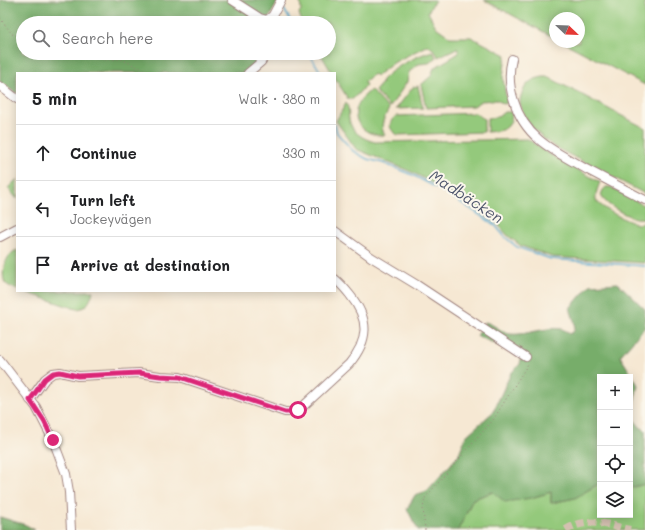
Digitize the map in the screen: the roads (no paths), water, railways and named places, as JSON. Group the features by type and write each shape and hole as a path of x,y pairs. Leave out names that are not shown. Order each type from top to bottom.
{"street":[{"path":"232,0 257,16"},
{"path":"272,16 281,0"},
{"path":"512,59 509,82 519,116 536,138 554,152 645,200"},
{"path":"249,72 262,60"},
{"path":"0,86 16,98"},
{"path":"0,237 16,229"},
{"path":"336,233 526,357"},
{"path":"30,400 45,379 53,373 60,372 78,376 139,373 177,377 256,401 285,412 298,410 349,364 356,356 363,342 365,325 360,308 344,287 336,281"},
{"path":"0,360 44,421 53,440 66,474 69,492 71,530"}],"waterway":[{"name":"Madbäcken","path":"282,6 288,16"},
{"name":"Madbäcken","path":"313,60 320,72"},
{"name":"Madbäcken","path":"336,129 337,133 353,151 367,159 383,163 413,175 448,194 495,225 505,237 517,247 551,259 645,266"}],"tunnel":[{"path":"566,530 582,523 605,524 630,530"}]}
